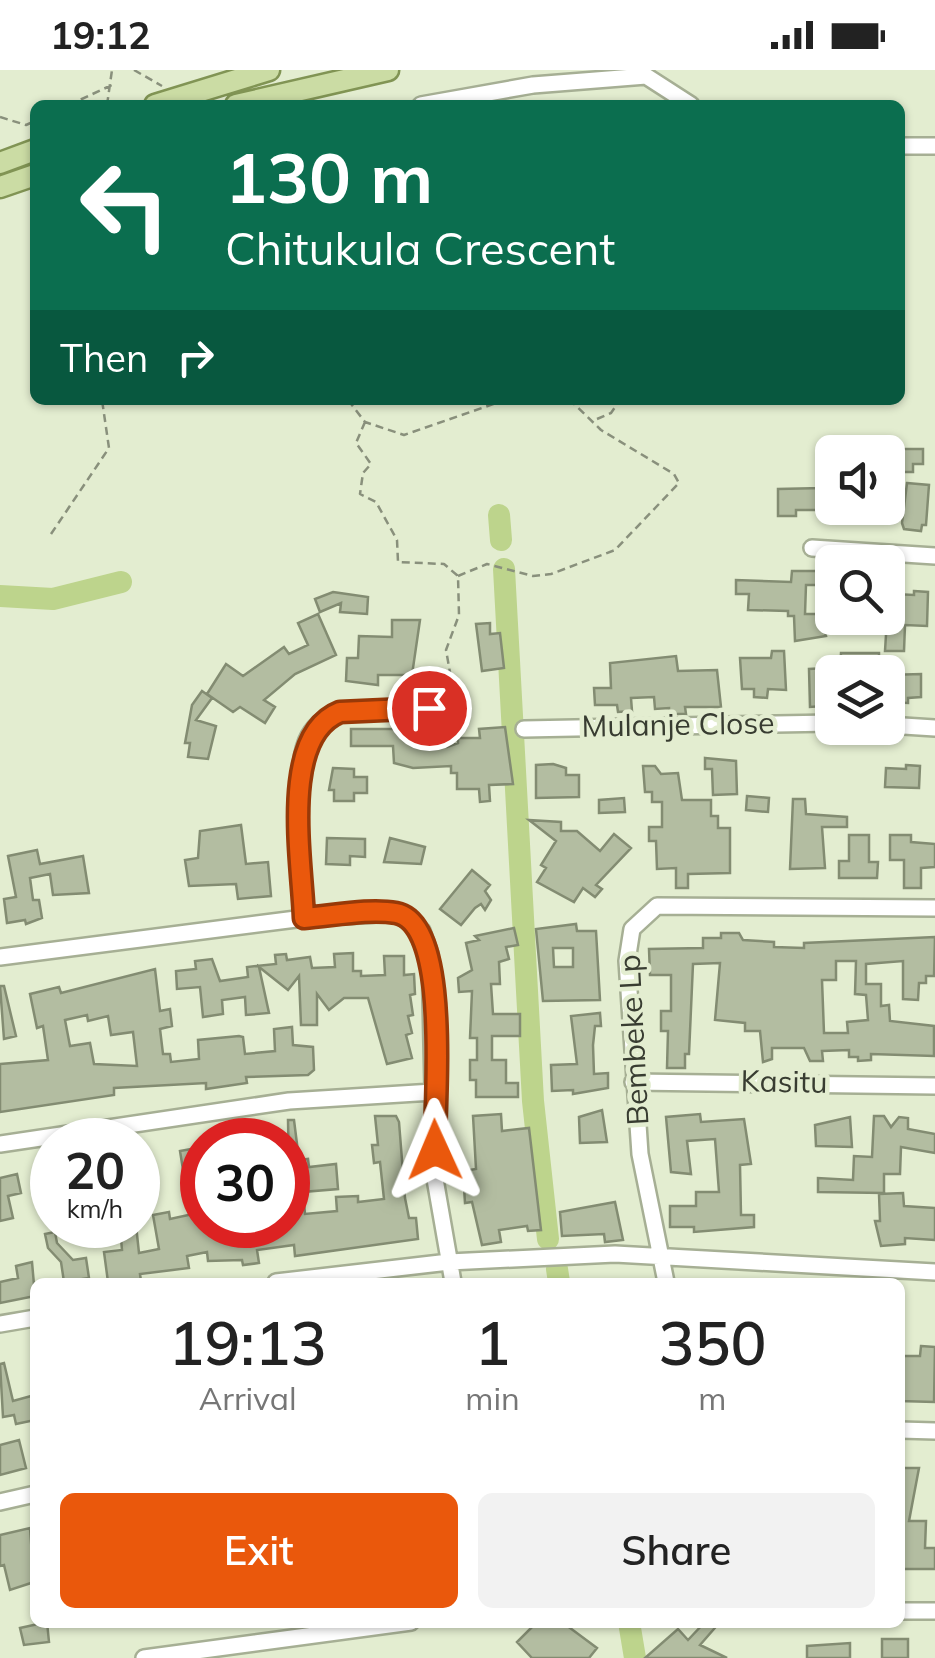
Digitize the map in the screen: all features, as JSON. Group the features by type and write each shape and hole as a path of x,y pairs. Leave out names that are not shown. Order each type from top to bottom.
{"main road":[{"path":"168,100 268,70"},
{"path":"258,100 388,70"},
{"path":"0,164 30,152"},
{"path":"0,187 30,177"}],"street":[{"path":"450,100 533,86 646,76 683,100"},
{"path":"905,146 935,146"},
{"path":"812,548 935,556"},
{"path":"304,918 300,772 308,737 326,717 340,712 429,708"},
{"name":"Mulanje Close","path":"524,729 815,723"},
{"path":"905,726 935,728"},
{"name":"Bembeke Lp","path":"665,1278 640,1154 633,1082 626,961 632,929 646,911 672,906 935,908"},
{"path":"0,957 304,918 396,913 422,931 430,954 435,1179 452,1278"},
{"name":"Kasitu","path":"633,1082 935,1086"},
{"path":"0,1144 289,1101 434,1092"},
{"path":"310,1278 448,1262 615,1254 935,1272"},
{"path":"0,1324 30,1319"},
{"path":"905,1430 935,1431"},
{"path":"0,1502 30,1495"},
{"path":"905,1610 935,1611"},
{"path":"144,1658 366,1628"}],"path":[{"path":"109,100 114,84 112,70"},
{"path":"134,70 150,77 164,100"},
{"path":"80,100 114,84"},
{"path":"0,118 30,123"},
{"path":"51,534 110,448 103,405"},
{"path":"352,405 365,422 382,431 417,434 488,405"},
{"path":"458,576 487,564 532,576 551,574 616,550 680,483 674,474 644,460 602,430 576,405"},
{"path":"595,420 610,414 616,405"},
{"path":"365,422 356,443 371,464 363,473 360,494 376,502 397,540 398,562 444,564 458,576 458,615 446,650 448,690 429,708"}],"building":[{"path":"905,449 923,449 923,464 913,464 913,472 905,472"},
{"path":"907,483 929,485 926,525 922,525 921,531 904,529"},
{"path":"815,488 815,510 796,510 796,516 778,516 778,489"},
{"path":"792,571 815,571 815,585 806,585 805,614 815,614 815,635 826,636 795,641 794,616 788,616 788,611 748,610 749,594 736,594 736,580 791,582"},
{"path":"914,591 928,592 927,626 905,625 905,595 914,595"},
{"path":"333,592 368,597 367,614 340,612 341,603 320,612 315,599"},
{"path":"318,614 336,655 295,674 264,700 275,707 265,723 240,707 233,712 207,694 226,664 243,676 284,647 289,654 308,645 298,623"},
{"path":"392,620 420,620 412,675 378,675 378,685 346,681 347,658 358,658 359,636 392,637"},
{"path":"490,623 490,634 500,633 504,668 482,671 476,624"},
{"path":"886,635 905,635 904,651 885,651"},
{"path":"772,651 784,651 786,690 768,689 767,698 754,697 754,689 742,689 740,658 771,658"},
{"path":"841,653 879,653 879,655"},
{"path":"676,656 678,671 717,670 721,707 685,707 686,714 669,714 669,708 655,709 654,697 631,698 632,711 618,712 617,705 595,705 594,688 611,688 610,663"},
{"path":"809,669 815,669 815,707 810,707"},
{"path":"905,674 921,674 921,697 908,698 908,703 905,703"},
{"path":"202,691 212,698 196,720 216,726 208,759 188,757 190,743 185,743 192,705"},
{"path":"505,727 513,784 489,785 490,801 480,802 479,789 457,789 457,773 451,773 451,766 413,768 394,763 393,746 351,746 351,729 415,729 415,735 424,734 424,747 447,747 458,743 458,738 480,738 479,729"},
{"path":"705,758 736,761 737,794 713,795 712,769 705,769"},
{"path":"536,765 566,768 566,775 579,775 579,797 536,798"},
{"path":"906,765 920,766 919,788 885,787 886,768 906,769"},
{"path":"643,766 655,766 661,774 678,773 682,800 711,800 711,816 718,816 718,828 730,828 730,873 688,874 688,888 676,888 676,868 657,869 656,841 649,841 649,827 662,827 662,802 652,802 652,792 645,792"},
{"path":"333,768 354,769 354,777 367,777 367,793 354,793 354,801 334,801 334,790 329,790"},
{"path":"747,796 769,798 768,812 746,810"},
{"path":"624,798 625,812 599,813 599,800"},
{"path":"793,799 805,799 806,814 847,817 847,827 822,827 825,868 790,869"},
{"path":"529,820 561,822 561,831 577,831 600,851 614,834 631,848 596,885 602,889 595,897 583,888 574,902 537,882 546,868 541,865 556,841"},
{"path":"241,825 246,864 268,862 271,896 238,899 236,884 189,886 185,860 198,858 200,831"},
{"path":"849,835 869,835 869,862 878,862 877,878 839,878 839,861 849,861"},
{"path":"890,835 911,835 911,842 935,844 935,867 921,868 921,888 904,888 904,860 890,860"},
{"path":"327,838 365,839 365,857 350,856 350,865 326,864"},
{"path":"390,838 425,847 421,864 384,862"},
{"path":"37,850 40,864 83,856 89,893 53,895 50,874 30,878 33,900 39,900 42,918 26,924 25,920 7,923 4,899 16,897 8,856"},
{"path":"472,870 490,885 485,891 491,900 485,910 481,904 475,908 461,925 440,909"},
{"path":"576,924 577,931 596,931 600,1000 543,1001 536,929","holes":["553,948 573,948 573,967 554,967"]},
{"path":"514,928 518,945 506,947 509,959 499,962 500,984 491,984 493,1014 520,1014 520,1036 492,1036 492,1060 506,1060 506,1083 518,1083 518,1097 476,1097 476,1080 470,1080 470,1060 477,1060 477,1038 470,1038 472,991 459,992 458,978 472,970 466,943 479,940 475,936"},
{"path":"721,933 739,933 743,940 804,948 804,943 935,937 934,976 926,976 926,983 919,983 918,1000 903,999 903,961 866,964 866,984 881,984 881,1006 889,1005 890,1021 934,1026 934,1056 871,1054 871,1060 858,1061 858,1057 849,1057 849,1050 822,1051 823,1061 810,1061 804,1048 772,1048 772,1059 763,1062 760,1031 745,1031 745,1023 715,1020 720,963 693,964 689,1054 685,1054 685,1068 667,1068 668,1031 661,1031 661,1011 671,1011 671,975 650,975 649,949 703,948 703,938 721,938","holes":["836,961 856,961 855,994 866,995 868,1020 847,1022 848,1033 824,1033 822,980 836,980"]},
{"path":"353,953 353,971 361,971 361,976 385,975 384,956 404,956 404,975 414,974 415,994 410,995 413,1015 408,1016 412,1033 406,1035 412,1058 387,1064 368,998 344,998 329,1010 317,994 317,1025 301,1025 299,976 288,990 259,967 269,1013 246,1015 245,997 222,1000 223,1014 203,1017 200,987 177,989 176,971 196,969 195,961 212,959 220,981 248,977 247,967 276,964 275,955 286,954 287,960 310,957 312,968 335,967 334,954"},
{"path":"155,969 160,1011 170,1009 172,1026 160,1029 163,1054 170,1054 171,1062 199,1059 198,1040 239,1036 243,1037 245,1054 275,1051 274,1029 292,1027 293,1045 313,1047 314,1070 308,1075 246,1077 247,1083 206,1089 206,1083 114,1088 114,1095 0,1112 0,1064 48,1060 43,1026 37,1028 30,994 59,987 61,993","holes":["87,1015 88,1021 108,1016 111,1035 133,1032 137,1066 94,1064 90,1043 70,1046 65,1020"]},
{"path":"0,986 4,986 16,1036 4,1039"},
{"path":"600,1013 601,1026 595,1026 593,1045 594,1074 608,1073 608,1088 573,1094 573,1090 552,1091 551,1065 577,1064 571,1016"},
{"path":"602,1110 607,1142 580,1143 579,1117"},
{"path":"501,1114 502,1131 529,1128 541,1230 528,1231 527,1226 499,1230 501,1242 482,1245 472,1202 465,1203 463,1171 476,1169 473,1116"},
{"path":"700,1114 701,1122 744,1119 751,1164 740,1165 741,1215 754,1215 754,1227 694,1232 694,1227 670,1227 670,1206 696,1206 696,1192 719,1192 715,1139 687,1141 691,1174 671,1172 666,1117"},
{"path":"375,1116 396,1116 405,1198 409,1218 416,1218 418,1239 295,1256 294,1248 310,1248 310,1214 337,1211 336,1197 358,1196 358,1202 384,1199 380,1162 374,1163 372,1145 378,1145"},
{"path":"874,1116 884,1116 891,1127 899,1117 908,1118 908,1129 935,1134 935,1153 901,1147 900,1174 884,1174 884,1193 818,1192 818,1178 853,1180 854,1156 872,1157"},
{"path":"850,1117 852,1147 816,1146 815,1125"},
{"path":"336,1164 338,1189 310,1191 310,1167"},
{"path":"17,1174 21,1193 8,1196 13,1218 0,1221 0,1178"},
{"path":"903,1193 904,1206 935,1208 935,1240 905,1238 905,1244 881,1246 875,1221 880,1221 879,1194"},
{"path":"615,1202 623,1240 605,1242 604,1234 562,1236 560,1212"},
{"path":"169,1212 170,1219 180,1217 180,1248 272,1248 257,1250 259,1263 208,1261 207,1252 187,1256 189,1268 140,1274 141,1278 107,1278 104,1252 122,1248 138,1248 139,1253 159,1249 160,1214"},
{"path":"48,1248 62,1248 73,1260 86,1258 89,1278 63,1278 61,1262"},
{"path":"32,1262 30,1297 0,1303 0,1282 18,1278 16,1266"},
{"path":"921,1346 935,1347 934,1402 905,1401 905,1356 920,1356"},
{"path":"4,1363 13,1401 30,1396 30,1421 16,1424 14,1415 3,1417 0,1364"},
{"path":"19,1440 26,1468 0,1475 0,1445"},
{"path":"905,1468 919,1468 909,1521 926,1521 925,1548 935,1548 935,1569 905,1569"},
{"path":"30,1528 30,1583 10,1590 4,1565 0,1566 0,1535"},
{"path":"20,1628 48,1628 49,1642 24,1645"},
{"path":"531,1628 570,1628 597,1648 589,1658 532,1658 517,1642"},
{"path":"699,1628 715,1628 700,1645 727,1658 645,1658 678,1629 688,1640"},
{"path":"882,1639 908,1639 908,1658 882,1658"},
{"path":"850,1643 850,1658 807,1658 807,1646"}],"waterway":[{"path":"499,515 501,540"},
{"path":"504,569 533,1101 548,1239"},
{"path":"0,596 53,599 121,582"},
{"path":"557,1269 558,1278"},
{"path":"630,1628 635,1658"}],"route":[{"path":"429,708 340,712 326,717 308,737 300,772 304,918 396,913 417,924 426,941 436,1052 435,1150"}]}
